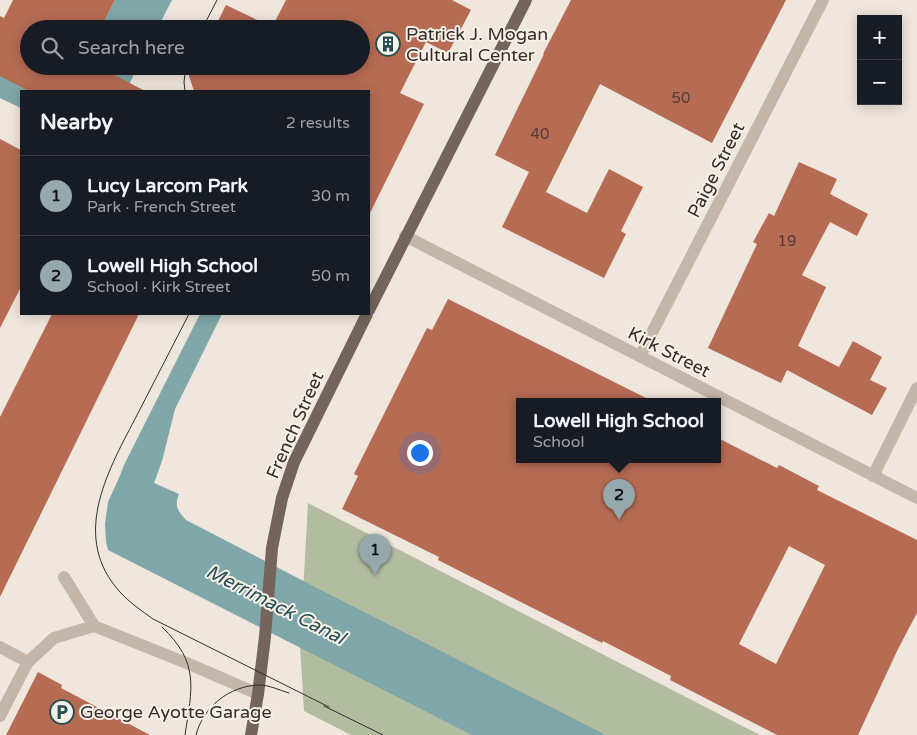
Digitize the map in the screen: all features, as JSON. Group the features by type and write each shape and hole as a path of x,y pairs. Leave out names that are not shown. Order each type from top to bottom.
{"main road":[{"path":"370,308 526,0"},
{"name":"French Street","path":"251,735 265,637 272,548 282,498 294,462 367,315"}],"street":[{"name":"Paige Street","path":"640,356 823,0"},
{"name":"Kirk Street","path":"405,236 917,498"},
{"path":"873,476 917,388"},
{"path":"64,576 94,626 258,694"},
{"path":"0,716 28,662 54,638 94,626"},
{"path":"0,647 28,662"}],"green space":[{"path":"308,503 760,735 351,735 304,711 300,646"}],"water":[{"path":"115,0 172,0 162,20 105,20"},
{"path":"0,68 44,90 20,90 20,108 0,98"},
{"path":"104,75 134,75 126,90 101,90"},
{"name":"Merrimack Canal","path":"199,315 222,315 175,409 162,461 154,483 179,494 178,509 186,520 606,735 472,735 108,550 105,524 108,502 124,465"}],"building":[{"path":"13,0 115,0 105,20 20,20 20,75 114,75 143,90 27,90 0,76 0,16 4,18"},
{"path":"286,0 452,0 471,10 448,53 426,42 400,93 424,104 370,213 370,90 194,90 190,75 370,75 370,20 276,20"},
{"path":"571,0 786,0 712,143 600,84 546,192 587,213 609,169 643,187 621,231 626,234 604,278 502,227 529,172 495,155"},
{"path":"226,5 257,20 218,20"},
{"path":"0,139 20,149 20,289 0,328"},
{"path":"799,162 837,179 830,194 868,214 857,236 830,222 802,275 826,287 798,346 839,367 853,341 882,357 870,380 887,388 872,415 787,370 781,383 708,348 757,244 753,242 769,213 774,216"},
{"path":"448,299 646,398 516,398 516,463 721,463 721,440 777,468 779,465 819,486 817,490 917,540 917,613 858,735 777,735 670,680 671,676 438,560 439,557 342,509 358,476 354,474 427,328 432,330","holes":["789,546 825,565 776,664 739,644"]},
{"path":"51,315 139,315 0,597 0,417"},
{"name":"George Ayotte Garage","path":"38,672 62,685 61,688 150,735 6,735"}],"tram line":[{"path":"207,20 217,0"},
{"path":"185,75 185,90"},
{"path":"188,315 124,440 105,484 98,506 96,528 98,550 105,571 120,592 153,619 329,707"},
{"path":"162,627 183,652 188,665 191,690 185,735"},
{"path":"196,735 199,725 211,707 237,689 263,685 289,693"},
{"path":"324,706 383,735"}],"place":[{"name":"Patrick J. Mogan Cultural Center","path":"388,44"},
{"name":"Lowell High School","path":"619,520"},
{"name":"Lucy Larcom Park","path":"375,575"},
{"name":"George Ayotte Garage","path":"62,712"}]}
